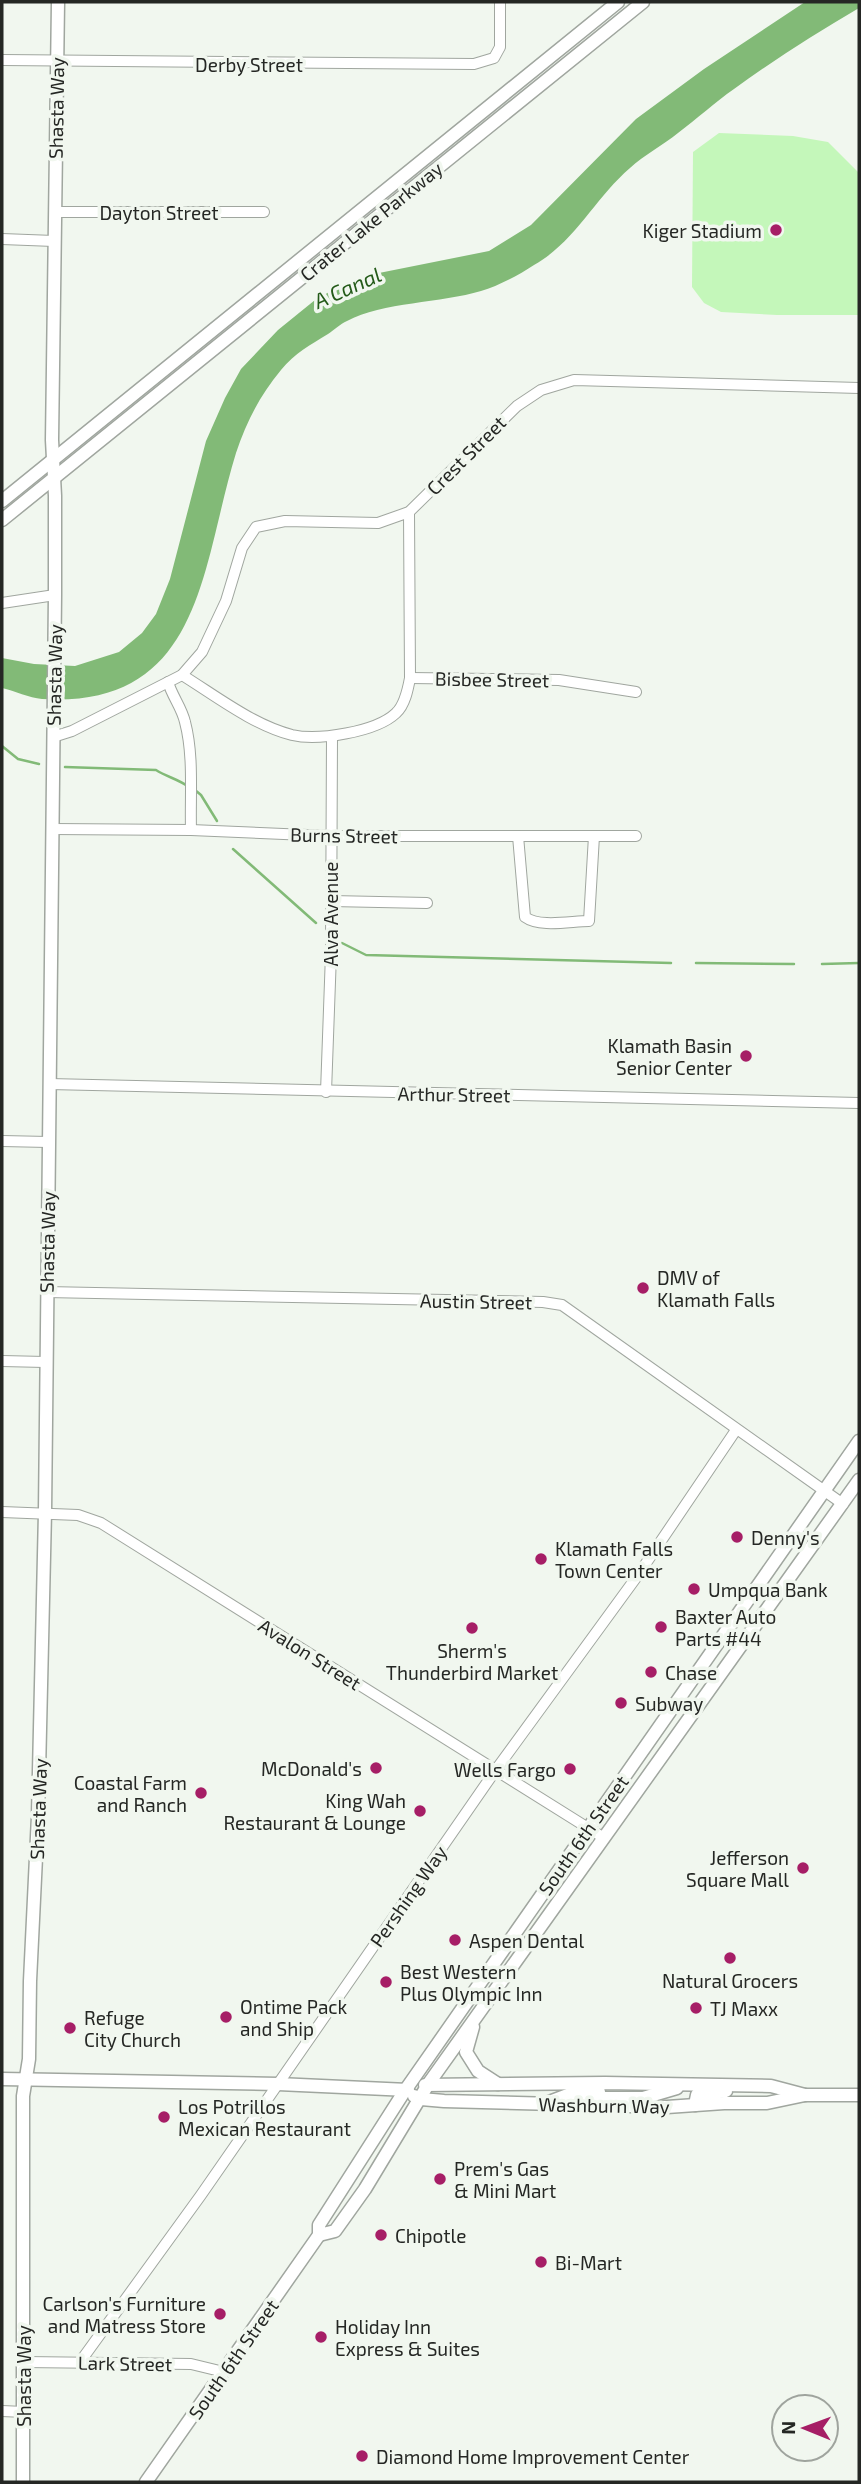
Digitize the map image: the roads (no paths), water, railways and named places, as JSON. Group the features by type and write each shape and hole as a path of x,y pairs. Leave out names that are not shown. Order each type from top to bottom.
{"main road":[{"name":"Shasta Way","path":"23,2482 23,2096 38,1816 45,1512 55,595 54,241 58,2"},
{"name":"Crater Lake Parkway","path":"2,500 618,2"},
{"name":"Crater Lake Parkway","path":"2,520 643,2"},
{"name":"South 6th Street","path":"146,2482 319,2235 319,2225 404,2091 859,1441"},
{"name":"South 6th Street","path":"319,2235 335,2231 365,2189 429,2083 859,1480"},
{"path":"475,2018 466,2052 478,2071 498,2085"},
{"name":"Washburn Way","path":"2,2079 278,2084 404,2091 429,2083 771,2086 805,2095"},
{"path":"542,2105 570,2094 631,2092 637,2090 639,2084"},
{"path":"590,2106 591,2098 643,2098 688,2085"},
{"path":"695,2105 697,2095 754,2086"},
{"name":"Washburn Way","path":"404,2091 421,2099 590,2106 767,2103 805,2095 859,2095"}],"street":[{"name":"Derby Street","path":"2,60 474,64 494,58 500,47 500,2"},
{"name":"Dayton Street","path":"55,212 264,212"},
{"path":"2,239 54,241"},
{"name":"Crest Street","path":"53,737 182,675 202,652 226,601 242,548 256,527 285,521 378,523 409,512 517,406 541,390 574,380 859,388"},
{"path":"409,512 410,678"},
{"path":"2,603 55,595"},
{"name":"Bisbee Street","path":"182,675 256,720 293,735 331,737 369,728 396,713 406,696 410,678 559,680 636,692"},
{"path":"168,682 171,694 184,718 190,741 191,830"},
{"name":"Alva Avenue","path":"326,1092 331,901 331,737"},
{"name":"Burns Street","path":"52,829 191,830 331,836 636,836"},
{"path":"518,836 524,916 528,920 540,922 589,921 594,836"},
{"path":"331,901 427,903"},
{"name":"Arthur Street","path":"49,1084 859,1103"},
{"path":"2,1141 48,1142"},
{"name":"Austin Street","path":"46,1292 543,1302 562,1305 843,1504"},
{"path":"2,1361 46,1362"},
{"name":"Pershing Way","path":"80,2362 278,2084 495,1770 638,1575 736,1430"},
{"name":"Avalon Street","path":"2,1512 78,1515 101,1523 604,1838"},
{"name":"Lark Street","path":"24,2361 191,2364 224,2372"},
{"path":"2,2412 23,2412"}],"water":[{"name":"A Canal","path":"805,2 859,2 859,8 749,78 635,163 573,232 548,255 515,276 481,291 394,306 361,315 342,324 286,364 260,399 240,442 202,583 186,622 165,655 135,681 95,696 42,699 2,688 2,658 34,664 75,666 119,652 142,633 156,614 170,579 206,441 225,398 241,369 278,330 315,300 364,276 489,251 531,225 636,119 704,69"}],"waterway":[{"path":"2,746 18,759 39,764"},
{"path":"65,767 156,770 189,787"},
{"path":"195,790 217,821"},
{"path":"233,849 316,923"},
{"path":"342,943 366,955 671,963"},
{"path":"696,963 794,964"},
{"path":"822,964 859,963"}],"place":[{"name":"Kiger Stadium","path":"776,230"},
{"name":"Klamath Basin Senior Center","path":"746,1056"},
{"name":"DMV of Klamath Falls","path":"643,1288"},
{"name":"Denny's","path":"737,1537"},
{"name":"Klamath Falls Town Center","path":"541,1559"},
{"name":"Umpqua Bank","path":"694,1589"},
{"name":"Baxter Auto Parts #44","path":"661,1627"},
{"name":"Sherm's Thunderbird Market","path":"472,1628"},
{"name":"Chase","path":"651,1672"},
{"name":"Subway","path":"621,1703"},
{"name":"McDonald's","path":"376,1768"},
{"name":"Wells Fargo","path":"570,1769"},
{"name":"Coastal Farm and Ranch","path":"201,1793"},
{"name":"King Wah Restaurant & Lounge","path":"420,1811"},
{"name":"Jefferson Square Mall","path":"803,1868"},
{"name":"Aspen Dental","path":"455,1940"},
{"name":"Natural Grocers","path":"730,1958"},
{"name":"Best Western Plus Olympic Inn","path":"386,1982"},
{"name":"TJ Maxx","path":"696,2008"},
{"name":"Ontime Pack and Ship","path":"226,2017"},
{"name":"Refuge City Church","path":"70,2028"},
{"name":"Los Potrillos Mexican Restaurant","path":"164,2117"},
{"name":"Prem's Gas & Mini Mart","path":"440,2179"},
{"name":"Chipotle","path":"381,2235"},
{"name":"Bi-Mart","path":"541,2262"},
{"name":"Carlson's Furniture and Matress Store","path":"220,2314"},
{"name":"Holiday Inn Express & Suites","path":"321,2337"},
{"name":"Diamond Home Improvement Center","path":"362,2456"}]}
